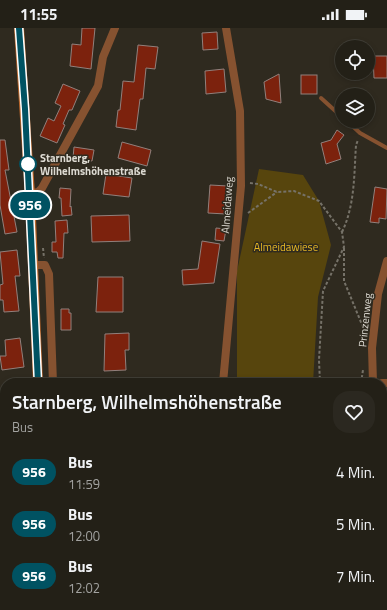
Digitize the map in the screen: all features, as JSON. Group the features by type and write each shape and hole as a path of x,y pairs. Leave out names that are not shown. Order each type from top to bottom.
{"main road":[{"path":"19,28 30,194 38,378"}],"street":[{"path":"30,194 38,192 42,188 98,86 103,57 115,28"},
{"name":"Almeidaweg","path":"223,378 240,186 240,111 226,28"},
{"name":"Prinzenweg","path":"373,378 372,348 378,294 387,261"},
{"path":"32,265 45,265 49,274 53,378"}],"lane":[{"path":"321,98 335,111"},
{"path":"354,128 360,133 387,148"}],"path":[{"path":"342,232 348,220 353,197 356,145 360,133"},
{"path":"240,186 246,183 258,184 277,192 294,191 319,201 342,232 344,247 344,281 372,348"},
{"path":"320,378 319,360 323,292 344,247"}],"green space":[{"name":"Almeidawiese","path":"259,169 303,175 319,201 331,245 318,297 313,378 237,378 237,271"}],"building":[{"path":"82,28 95,28 91,69 70,66 72,44 81,45"},
{"path":"217,32 218,49 203,50 202,33"},
{"path":"138,45 158,47 155,69 146,68 143,99 140,99 136,130 116,127 118,110 120,110 123,81 134,82"},
{"path":"375,56 387,56 387,78 375,78"},
{"path":"224,69 226,92 206,94 205,71"},
{"path":"279,74 281,103 266,99 264,82"},
{"path":"301,75 317,75 317,94 301,94"},
{"path":"63,84 80,91 72,110 69,110 63,124 65,125 57,143 40,136 48,118 54,121 61,106 55,103"},
{"path":"337,130 344,135 337,144 341,159 326,164 321,143 331,140"},
{"path":"0,140 5,140 9,170 5,170 17,232 5,234 0,205"},
{"path":"122,142 151,150 147,166 118,158"},
{"path":"74,147 94,150 92,161 73,158"},
{"path":"106,174 132,178 129,197 103,194"},
{"path":"210,185 228,186 226,214 208,213"},
{"path":"375,187 387,189 386,219 379,218 379,223 370,222"},
{"path":"60,188 71,189 70,207 71,206 72,215 62,216 61,198 59,198"},
{"path":"129,215 130,241 92,242 91,216"},
{"path":"67,220 68,233 64,233 63,258 58,258 57,252 52,252 52,242 56,242 55,221"},
{"path":"216,228 226,229 224,241 215,240"},
{"path":"202,241 220,244 214,283 183,285 182,270 198,269"},
{"path":"17,250 20,276 15,276 19,311 4,312 3,300 0,300 0,285 3,284 0,252"},
{"path":"98,277 123,277 123,312 96,312"},
{"path":"61,309 69,309 69,313 71,313 71,330 61,330"},
{"path":"129,333 129,350 125,350 126,370 104,371 105,334"},
{"path":"20,338 24,367 2,370 0,356 6,356 5,340"}],"bus line":[{"name":"956","path":"19,28 30,194 38,378"}],"place":[{"name":"Starnberg, Wilhelmshöhenstraße","path":"28,164"}]}
